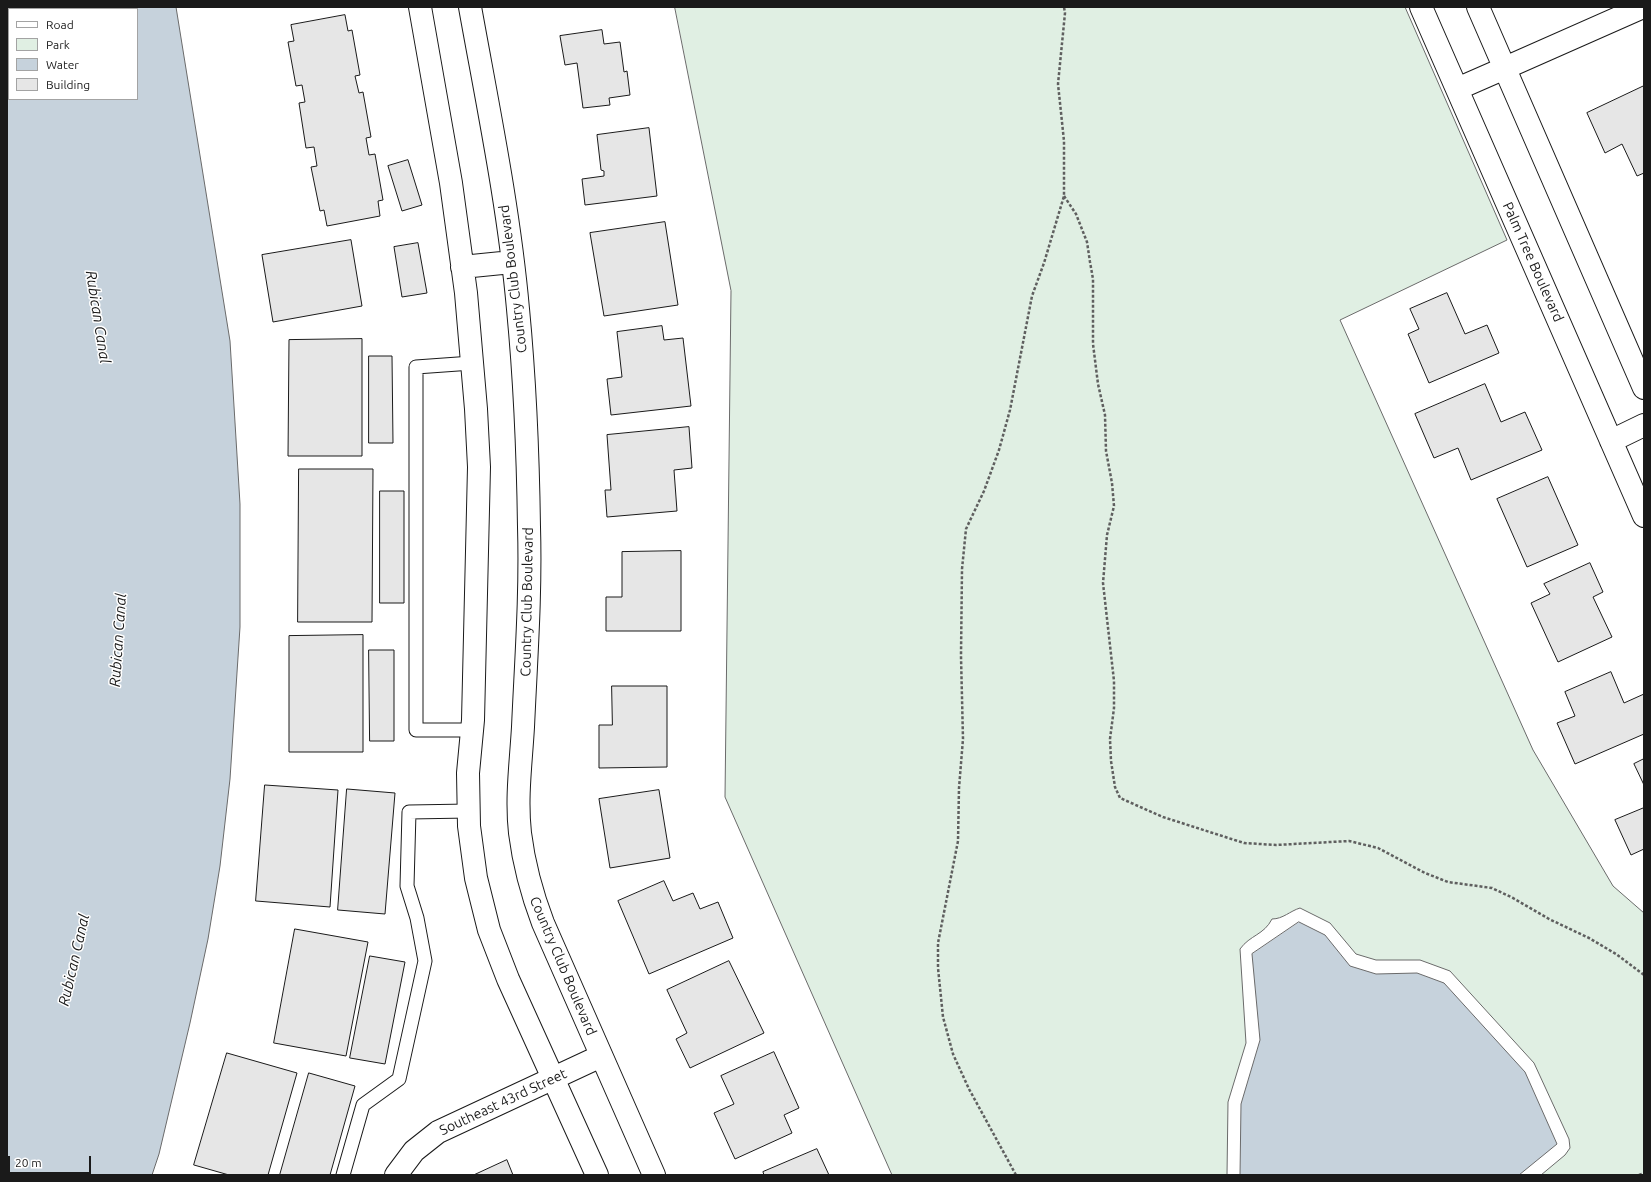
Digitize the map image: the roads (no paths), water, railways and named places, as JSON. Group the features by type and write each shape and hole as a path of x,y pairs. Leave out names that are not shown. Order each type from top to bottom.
{"main road":[{"path":"420,7 451,183 462,267 472,363 479,467 472,730 468,773 469,811 476,878 489,930 508,979 597,1175"},
{"name":"Country Club Boulevard","path":"470,7 504,197 518,308 525,395 529,531 528,622 519,798 520,830 524,862 542,923 654,1175"},
{"name":"Palm Tree Boulevard","path":"1421,7 1644,516"},
{"path":"1478,7 1644,388"},
{"path":"1457,89 1643,7"},
{"path":"462,267 512,262"},
{"path":"1611,441 1644,425"},
{"name":"Southeast 43rd Street","path":"396,1175 414,1151 438,1132 601,1056"}],"lane":[{"path":"472,363 416,367 416,730 472,730"},
{"path":"343,1175 362,1105 399,1079 425,961 417,918 407,886 409,812 469,811"}],"water":[{"name":"Rubican Canal","path":"7,7 176,7 230,341 240,504 240,627 230,779 220,866 208,939 159,1154 152,1175 7,1175"},
{"path":"1299,922 1325,935 1350,966 1376,974 1417,973 1444,983 1525,1072 1557,1144 1519,1175 1240,1175 1241,1104 1260,1040 1252,954"}]}
